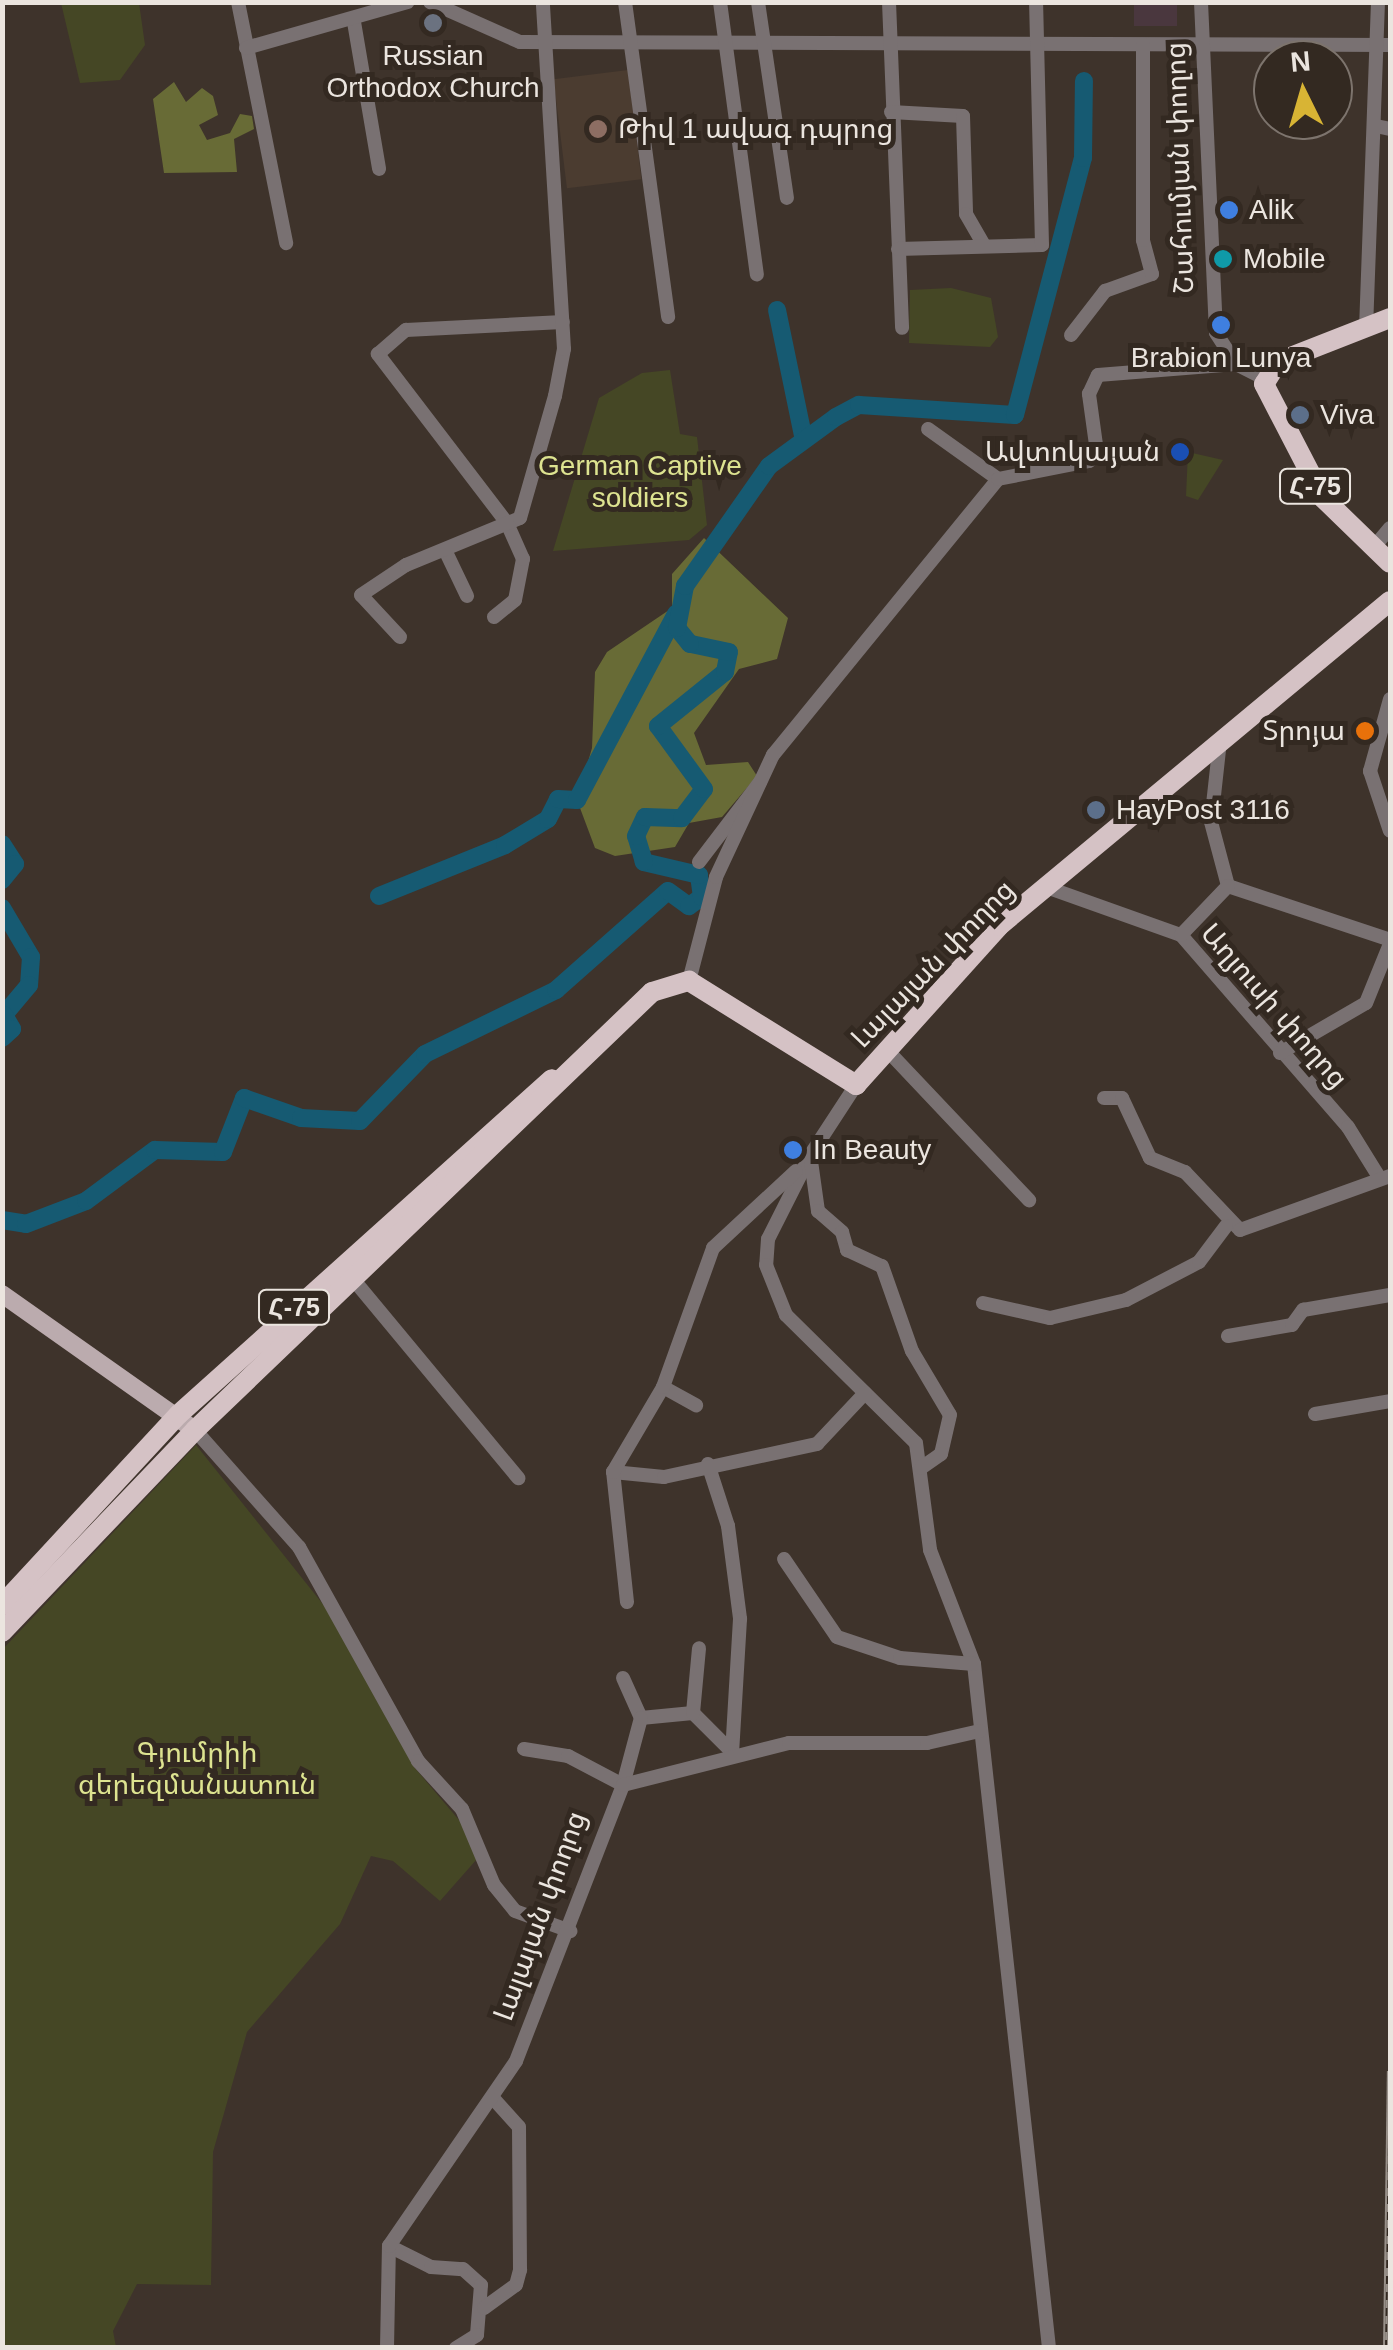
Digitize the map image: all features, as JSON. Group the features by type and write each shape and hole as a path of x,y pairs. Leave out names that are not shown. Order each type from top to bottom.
{"highway":[{"path":"1264,378 1278,362 1390,318"},
{"name":"Հ-75","path":"1264,378 1323,498 1390,563"},
{"name":"Լալայան փողոց","path":"856,1085 1046,887 1390,601"},
{"path":"689,981 856,1085"},
{"name":"Հ-75","path":"2,1632 194,1430 652,992 689,981"},
{"name":"Հ-75","path":"2,1604 178,1414 480,1134 609,1034"}],"main road":[{"path":"2,1294 178,1414 194,1430"}],"street":[{"path":"238,2 286,244"},
{"path":"246,48 354,22 408,2"},
{"path":"430,2 502,38 545,41 630,38 1038,46 1384,45"},
{"path":"400,637 361,595 445,550 520,518 538,459 564,322 543,2"},
{"path":"624,2 668,317"},
{"path":"720,2 757,274"},
{"path":"758,2 787,198"},
{"path":"889,2 902,328"},
{"path":"898,248 1042,245 1036,2"},
{"name":"Շահումյան փողոց","path":"1201,2 1206,253 1216,333 1236,364"},
{"path":"1366,329 1383,127 1384,45 1378,2"},
{"path":"354,22 379,169"},
{"path":"1071,336 1104,291 1152,274 1143,240 1143,45"},
{"path":"892,112 963,116 966,214 983,244"},
{"path":"494,618 515,600 524,559 507,522 378,354 406,330 564,322"},
{"path":"699,862 998,479 1089,461 1099,432 1089,394 1098,376 1236,364 1264,378"},
{"path":"928,429 998,479"},
{"path":"1374,547 1390,528"},
{"path":"445,550 467,596"},
{"path":"1390,700 1370,771 1390,831"},
{"path":"1220,741 1212,822 1228,886"},
{"path":"689,981 716,877 761,782"},
{"path":"1181,936 1228,886"},
{"path":"1228,886 1390,942 1366,1003 1280,1052"},
{"name":"Աղյուսի փողոց","path":"1046,887 1181,936 1384,1176 1240,1230 1226,1226"},
{"path":"887,1050 1029,1200"},
{"name":"Լալայան փողոց","path":"856,1085 811,1154 768,1240 770,1291 865,1392 905,1426 921,1468 930,1550 974,1664 1049,2348"},
{"path":"983,1303 1050,1318 1126,1300 1199,1262 1226,1226 1185,1172 1150,1158 1122,1098 1104,1098"},
{"path":"811,1154 818,1212 842,1232 846,1250 882,1266 912,1351 950,1415 941,1454 921,1468"},
{"name":"Լալայան փողոց","path":"613,1472 662,1387 713,1248 752,1220 811,1154"},
{"path":"353,1278 518,1478"},
{"path":"1228,1336 1292,1325 1303,1310 1390,1295"},
{"path":"662,1387 696,1404"},
{"path":"627,1602 613,1472 664,1477 831,1438 865,1392"},
{"path":"1315,1414 1390,1401"},
{"path":"194,1430 298,1547 418,1762 462,1809 494,1885 515,1910 570,1931"},
{"path":"708,1464 728,1526 740,1618 732,1752"},
{"path":"784,1560 837,1637 900,1658 974,1664"},
{"path":"692,1714 699,1648"},
{"path":"623,1678 641,1718 692,1714 732,1752"},
{"name":"Լալայան փողոց","path":"389,2246 492,2098 570,1931 623,1785 641,1718"},
{"path":"524,1750 568,1756 623,1785 732,1752 833,1740 927,1743 980,1732"},
{"path":"484,2308 516,2285 520,2270 519,2127 492,2098"},
{"path":"387,2348 389,2246 432,2267 463,2269 481,2285 484,2308 476,2335 456,2348"}],"shaded area":[{"path":"1134,3 1177,3 1177,26 1134,26"},
{"name":"Թիվ 1 ավագ դպրոց","path":"628,70 641,179 567,188 554,79"}],"green space":[{"path":"61,3 139,3 145,45 120,80 80,83"},
{"path":"174,82 186,102 202,88 213,96 218,115 199,125 207,140 230,133 240,114 252,116 254,129 234,139 237,172 164,173 153,99"},
{"path":"951,288 991,298 998,337 990,347 909,343 910,290"},
{"name":"German Captive soldiers","path":"670,370 680,434 697,437 707,525 689,540 553,551 599,398 642,373"},
{"path":"1188,452 1223,460 1198,500 1186,496"},
{"path":"704,538 788,618 777,659 739,669 694,733 706,765 748,762 757,776 722,817 689,823 675,847 615,856 595,848 577,800 592,748 595,672 607,652 672,608 672,574"},
{"name":"Գյումրիի գերեզմանատուն","path":"196,1445 353,1642 414,1767 464,1826 477,1859 440,1901 393,1861 371,1856 340,1924 247,2032 213,2152 211,2285 137,2284 113,2331 116,2347 3,2347 2,1650"}],"waterway":[{"path":"2,1220 26,1224 86,1201 155,1150 223,1152 244,1098 301,1118 360,1121 425,1054 556,990 668,891 689,906 702,897 699,875 644,862 636,836 645,817 682,818 704,789 658,726 725,672 729,652 690,644 677,628 685,586 769,466 859,405 1015,415 1083,158 1084,81"},
{"path":"777,310 803,435"},
{"path":"379,896 505,845 548,819 558,799 577,800 676,614"},
{"path":"2,844 15,864 2,880"},
{"path":"2,908 31,957 29,985 4,1015 12,1029 2,1038"}],"railway":[{"path":"1386,2348 1390,2071"}],"place":[{"name":"Russian Orthodox Church","path":"433,23"},
{"name":"Թիվ 1 ավագ դպրոց","path":"598,129"},
{"name":"Alik","path":"1229,210"},
{"name":"Mobile","path":"1223,259"},
{"name":"Brabion Lunya","path":"1221,325"},
{"name":"Viva","path":"1300,415"},
{"name":"Ավտոկայան","path":"1180,452"},
{"name":"Տրոյա","path":"1365,731"},
{"name":"HayPost 3116","path":"1096,810"},
{"name":"In Beauty","path":"793,1150"}]}
